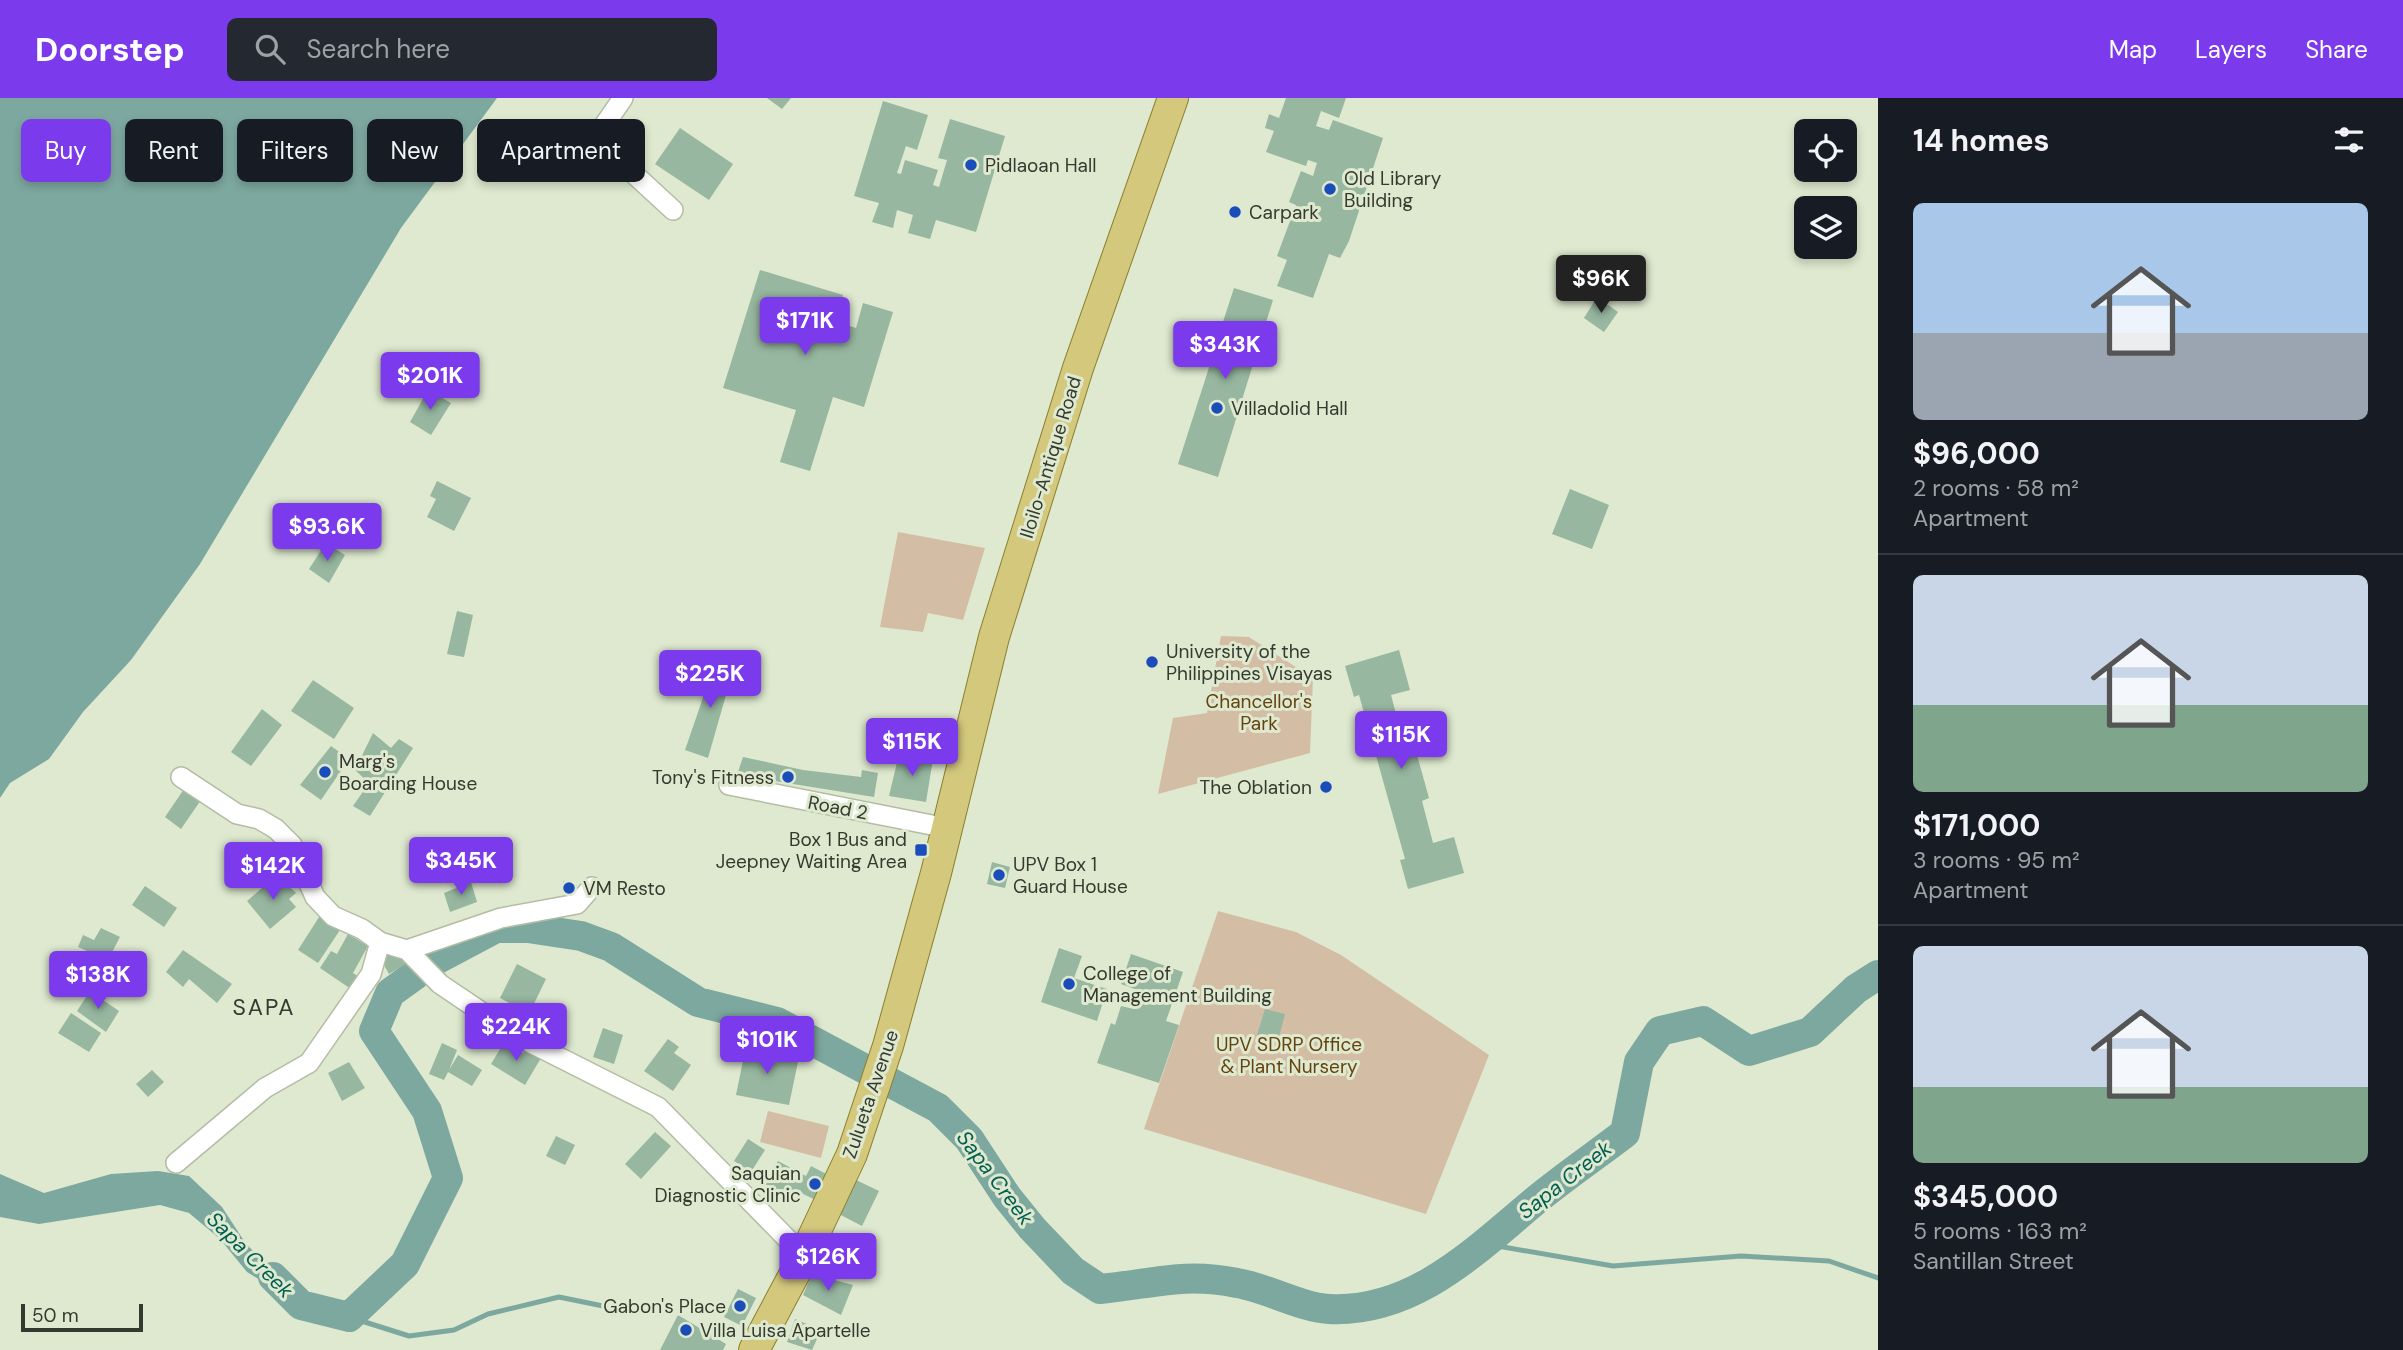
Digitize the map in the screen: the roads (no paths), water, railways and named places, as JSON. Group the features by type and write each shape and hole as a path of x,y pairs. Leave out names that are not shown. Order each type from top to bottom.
{"main road":[{"name":"Iloilo-Antique Road","path":"948,826 994,638 1078,368 1173,98"},
{"name":"Zulueta Avenue","path":"754,1350 804,1256 852,1154 888,1046 948,826"}],"street":[{"path":"623,98 605,124 603,139 621,162 673,210"},
{"path":"181,777 237,814 259,819 276,828 292,845 315,897 333,916 362,929 380,942 407,950 440,984 517,1036 658,1107 804,1256"},
{"name":"Road 2","path":"729,785 948,826"},
{"path":"407,950 501,918 577,904 592,887"},
{"path":"176,1163 265,1088 309,1063 371,974 380,942"}],"water":[{"path":"0,98 497,98 481,119 477,119 477,125 463,144 463,119 367,119 367,182 435,182 401,228 200,564 131,660 83,712 49,759 10,783 0,798"},
{"path":"158,1171 189,1176 222,1207 246,1244 286,1283 301,1305 247,1272 220,1239 189,1213 160,1205 39,1224 0,1217 0,1174 44,1193 111,1174"}],"waterway":[{"name":"Sapa Creek","path":"432,962 496,928 528,928 581,936 611,947 698,1002 777,1022 938,1108 969,1139 1007,1197 1032,1228 1073,1271 1100,1289 1168,1280 1218,1280 1248,1285 1306,1305 1329,1309 1360,1308 1389,1301 1416,1290 1466,1258 1557,1183 1625,1133 1639,1062 1660,1031 1703,1021 1749,1051 1810,1032 1856,989 1878,975"},
{"name":"Sapa Creek","path":"273,1277 301,1305 349,1317 405,1264 448,1178 427,1111 374,1031 390,993 415,975"},
{"name":"Sapa Creek","path":"1486,1244 1613,1266 1741,1256 1829,1261 1878,1278"},
{"path":"349,1317 409,1336 454,1330 488,1314 559,1297 603,1306"}],"place":[{"name":"Pidlaoan Hall","path":"971,165"},
{"name":"Old Library Building","path":"1330,189"},
{"name":"Carpark","path":"1235,212"},
{"name":"Villadolid Hall","path":"1217,408"},
{"name":"University of the Philippines Visayas","path":"1152,662"},
{"name":"Marg's Boarding House","path":"325,772"},
{"name":"Tony's Fitness","path":"788,777"},
{"name":"The Oblation","path":"1326,787"},
{"name":"Box 1 Bus and Jeepney Waiting Area","path":"921,850"},
{"name":"UPV Box 1 Guard House","path":"999,875"},
{"name":"VM Resto","path":"569,888"},
{"name":"College of Management Building","path":"1069,984"},
{"name":"Saquian Diagnostic Clinic","path":"815,1184"},
{"name":"Gabon's Place","path":"740,1306"},
{"name":"Villa Luisa Apartelle","path":"686,1330"}],"district":[{"name":"SAPA","path":"264,1007"}],"park label":[{"name":"Chancellor's Park","path":"1259,712"},
{"name":"UPV SDRP Office & Plant Nursery","path":"1289,1055"}]}
